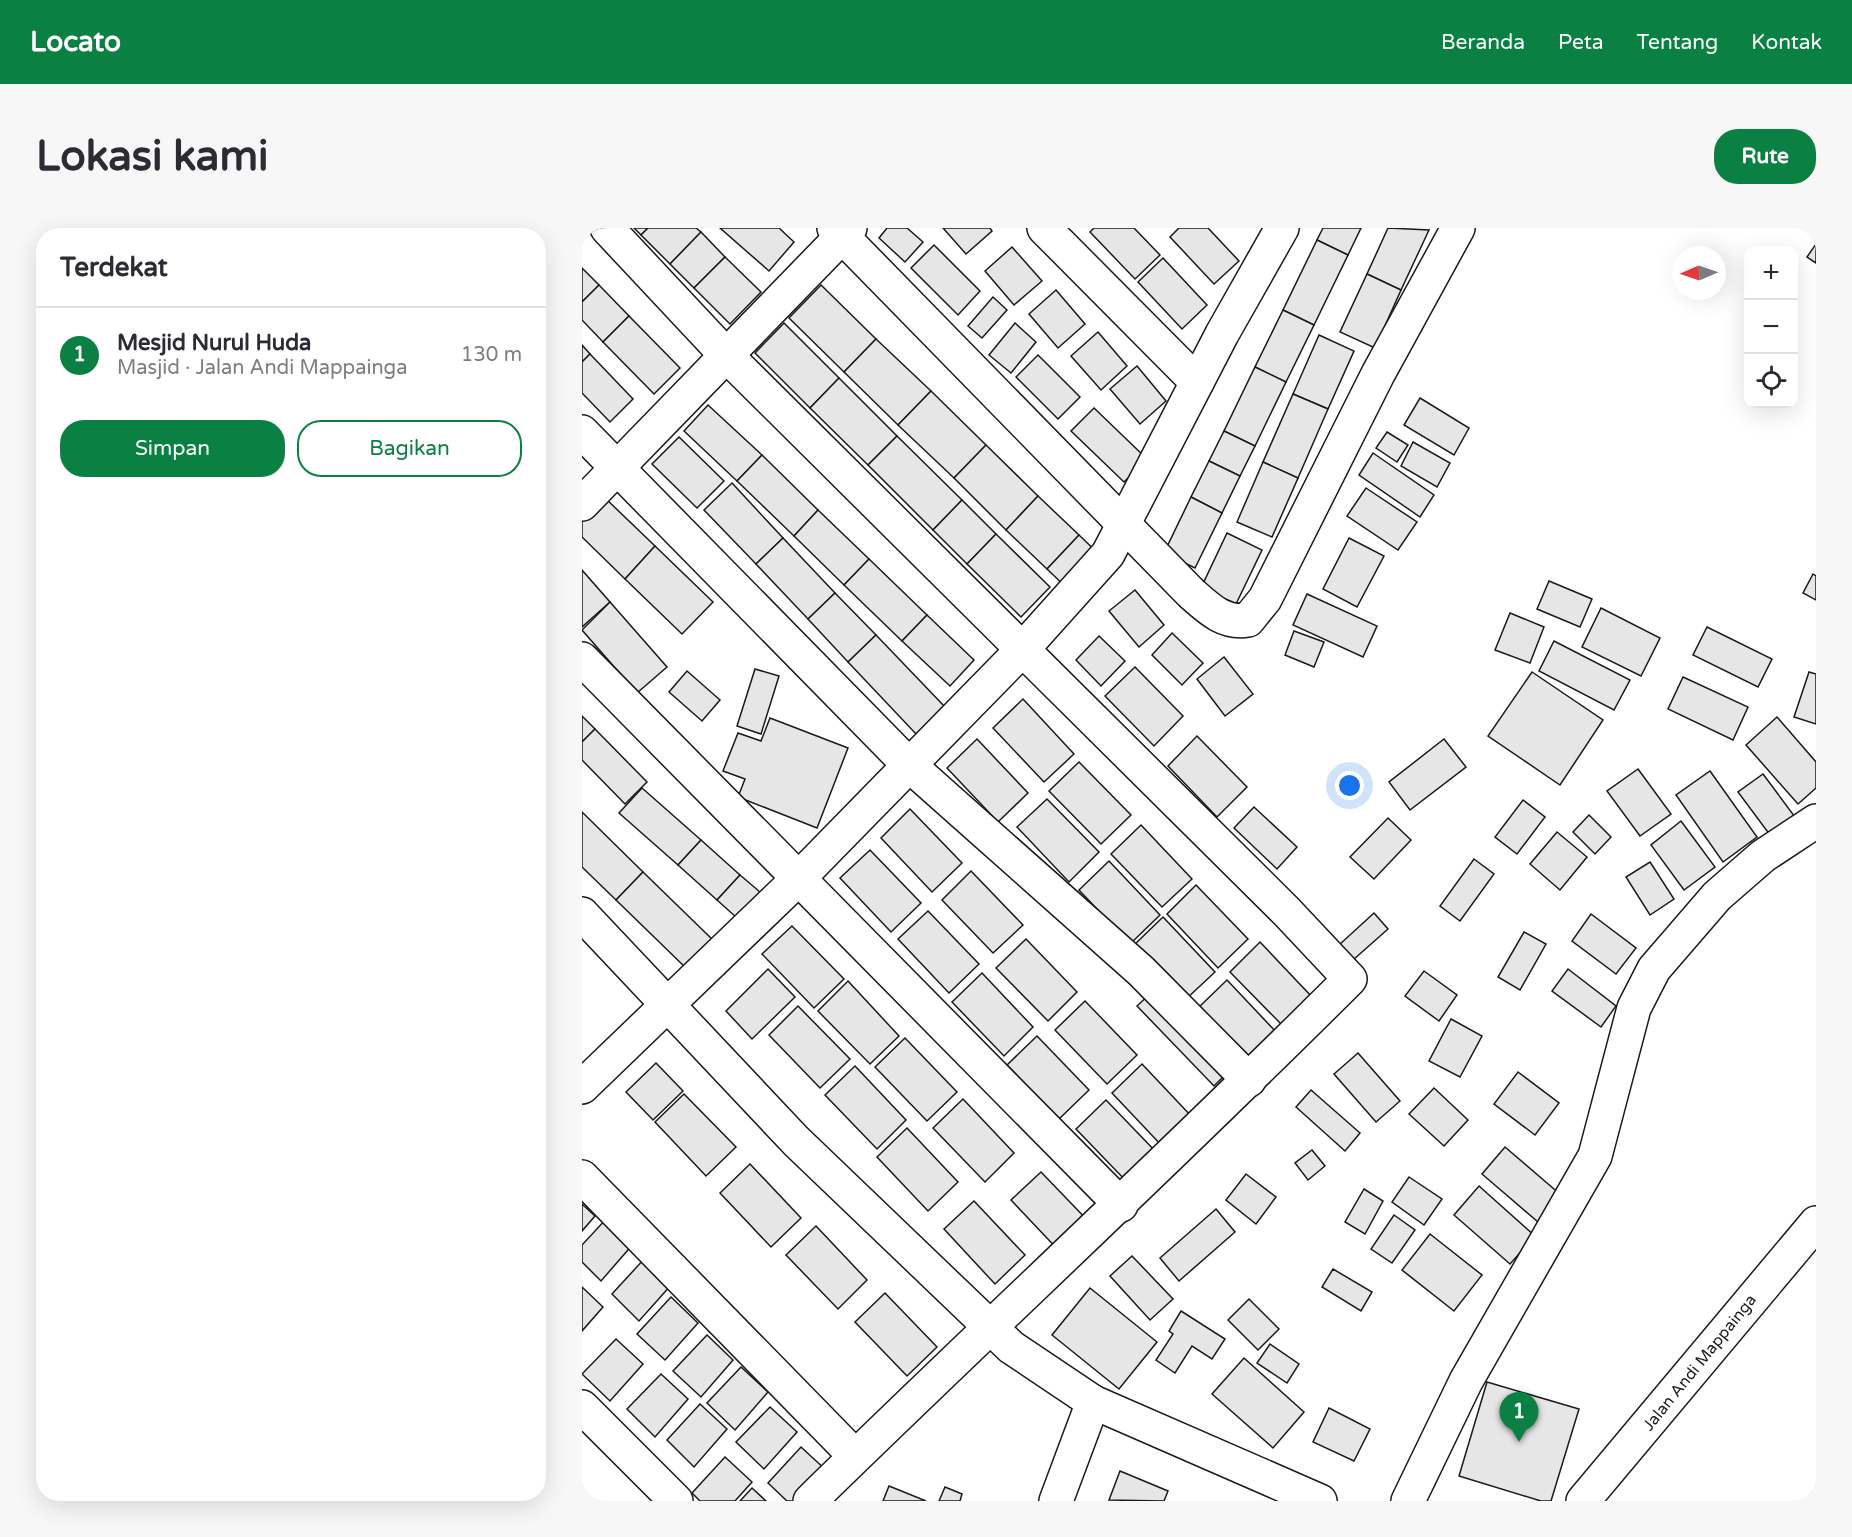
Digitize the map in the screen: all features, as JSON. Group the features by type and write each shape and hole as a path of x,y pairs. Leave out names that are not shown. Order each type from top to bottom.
{"street":[{"path":"607,228 725,354 1279,904 1350,979 1121,1205 989,1326 810,1501"},
{"path":"1044,228 1197,382"},
{"path":"582,504 842,231 1123,525 1207,608 1225,620 1248,620 1265,599 1378,374 1458,228"},
{"path":"582,1087 799,878 908,764 1022,651 1108,554 1278,230"},
{"path":"582,432 908,764 1141,971 1250,1080"},
{"path":"582,658 1121,1205"},
{"path":"1408,1501 1466,1381 1595,1156 1634,1008 1654,969 1717,896 1763,856 1816,821"},
{"path":"582,914 796,1141 1011,1347 1093,1402 1320,1501"},
{"path":"582,1177 855,1456"},
{"name":"Jalan Andi Mappainga","path":"1583,1501 1816,1223"},
{"path":"1056,1501 1093,1402"},
{"path":"582,1407 676,1501"}],"building":[{"path":"634,228 648,228 641,235"},
{"path":"648,228 696,228 701,232 670,264 641,235"},
{"path":"720,228 779,228 794,242 769,271"},
{"path":"887,228 907,228 923,242 905,262 879,238"},
{"path":"943,228 990,228 992,231 966,254"},
{"path":"1094,228 1134,228 1160,255 1135,279 1090,232"},
{"path":"1179,228 1208,228 1239,261 1214,284 1170,237"},
{"path":"1323,228 1361,228 1348,255 1317,240"},
{"path":"1388,228 1429,230 1401,290 1367,274"},
{"path":"701,232 725,257 694,288 670,264"},
{"path":"1317,240 1348,255 1314,325 1283,310"},
{"path":"1816,244 1816,263 1807,257"},
{"path":"934,245 980,291 958,315 911,268"},
{"path":"1012,247 1042,281 1014,305 985,271"},
{"path":"725,257 761,292 730,324 694,288"},
{"path":"1163,258 1207,305 1182,329 1138,282"},
{"path":"582,268 599,285 582,302"},
{"path":"1367,274 1401,290 1375,348 1340,332"},
{"path":"599,285 629,316 603,342 582,320 582,302"},
{"path":"821,285 876,339 844,372 789,318"},
{"path":"1056,290 1085,324 1058,348 1029,314"},
{"path":"993,297 1007,310 982,338 968,326"},
{"path":"1283,310 1314,325 1286,382 1255,367"},
{"path":"629,316 680,368 654,394 603,342"},
{"path":"784,323 839,378 810,408 755,353"},
{"path":"1015,323 1036,342 1011,373 989,355"},
{"path":"1098,332 1127,366 1101,390 1071,356"},
{"path":"1319,335 1354,351 1328,409 1293,394"},
{"path":"876,339 931,391 898,425 844,372"},
{"path":"582,345 590,354 582,362"},
{"path":"590,354 633,399 610,422 582,393 582,362"},
{"path":"1038,355 1080,397 1058,419 1016,377"},
{"path":"1137,366 1166,401 1140,424 1110,389"},
{"path":"1255,367 1286,382 1255,446 1224,431"},
{"path":"839,378 897,436 868,465 810,408"},
{"path":"931,391 986,445 954,478 898,425"},
{"path":"1293,394 1328,409 1298,478 1263,462"},
{"path":"1420,398 1469,428 1454,455 1404,425"},
{"path":"708,405 762,455 737,481 684,431"},
{"path":"1094,408 1147,459 1124,482 1071,431"},
{"path":"1224,431 1255,446 1240,476 1209,461"},
{"path":"1387,432 1408,445 1397,462 1376,448"},
{"path":"897,436 962,500 933,530 868,465"},
{"path":"679,437 724,481 697,508 652,464"},
{"path":"1413,442 1450,463 1437,487 1401,466"},
{"path":"986,445 1038,496 1006,530 954,478"},
{"path":"1373,453 1434,495 1420,517 1359,475"},
{"path":"762,455 818,510 794,536 737,481"},
{"path":"1209,461 1240,476 1222,513 1191,497"},
{"path":"1263,462 1298,478 1272,537 1237,522"},
{"path":"732,483 783,538 756,564 704,510"},
{"path":"1366,488 1417,522 1398,550 1347,516"},
{"path":"1038,496 1079,535 1047,569 1006,530"},
{"path":"604,497 655,546 625,579 582,537 582,520"},
{"path":"1191,497 1222,513 1195,568 1164,553"},
{"path":"962,500 996,534 967,564 933,530"},
{"path":"818,510 869,559 844,585 794,536"},
{"path":"1227,533 1262,550 1236,604 1201,588"},
{"path":"996,534 1050,587 1021,617 967,564"},
{"path":"1079,535 1102,557 1070,591 1047,569"},
{"path":"783,538 835,593 808,619 756,564"},
{"path":"1349,538 1384,556 1357,607 1323,589"},
{"path":"655,546 713,602 682,634 625,579"},
{"path":"869,559 927,615 902,641 844,585"},
{"path":"582,570 610,602 582,627"},
{"path":"1813,574 1816,576 1816,600 1803,593"},
{"path":"1549,581 1592,599 1580,627 1537,609"},
{"path":"1135,590 1164,625 1139,647 1109,611"},
{"path":"835,593 876,635 848,662 808,619"},
{"path":"1307,594 1377,626 1363,657 1293,625"},
{"path":"610,602 667,667 637,693 582,630"},
{"path":"1601,608 1660,638 1641,676 1582,647"},
{"path":"1510,613 1544,627 1530,663 1495,650"},
{"path":"927,615 974,660 950,686 902,641"},
{"path":"1707,627 1772,659 1758,687 1693,655"},
{"path":"1294,631 1324,642 1314,667 1285,655"},
{"path":"1172,633 1203,663 1182,685 1152,655"},
{"path":"876,635 945,707 917,735 848,662"},
{"path":"1099,636 1125,661 1101,686 1076,660"},
{"path":"1554,641 1630,680 1614,710 1539,671"},
{"path":"1224,657 1253,694 1225,716 1197,679"},
{"path":"1135,667 1183,716 1154,746 1105,696"},
{"path":"755,669 779,676 761,734 737,726"},
{"path":"687,671 720,700 702,721 669,692"},
{"path":"1532,672 1603,720 1560,785 1488,736"},
{"path":"1809,672 1816,674 1816,724 1794,717"},
{"path":"1683,677 1748,707 1733,740 1668,709"},
{"path":"1023,699 1074,754 1044,782 993,728"},
{"path":"582,716 595,729 582,742"},
{"path":"1777,717 1816,762 1816,788 1798,804 1746,745"},
{"path":"770,718 848,748 817,828 738,797 745,779 723,771 738,733 761,741"},
{"path":"595,729 647,782 625,804 582,760 582,742"},
{"path":"1197,736 1247,787 1217,817 1168,766"},
{"path":"977,739 1028,793 998,822 947,768"},
{"path":"1444,739 1466,767 1410,810 1389,782"},
{"path":"1079,762 1131,815 1101,844 1049,791"},
{"path":"1638,769 1671,814 1640,836 1607,791"},
{"path":"1710,771 1757,837 1723,862 1676,795"},
{"path":"1763,774 1795,817 1770,835 1738,792"},
{"path":"642,788 701,840 678,865 619,813"},
{"path":"1047,799 1099,852 1069,882 1017,827"},
{"path":"1523,800 1545,817 1517,854 1495,837"},
{"path":"1254,807 1297,847 1277,869 1234,828"},
{"path":"910,809 962,863 932,892 881,838"},
{"path":"582,812 643,872 616,900 582,867"},
{"path":"1589,815 1611,837 1595,854 1573,832"},
{"path":"1388,818 1411,840 1374,879 1350,857"},
{"path":"1681,821 1715,867 1684,890 1651,845"},
{"path":"1141,825 1192,879 1162,907 1111,854"},
{"path":"1557,832 1587,857 1560,890 1530,864"},
{"path":"701,840 740,875 717,900 678,865"},
{"path":"870,850 921,903 891,932 840,878"},
{"path":"1474,859 1494,874 1460,921 1440,906"},
{"path":"1109,861 1160,915 1130,944 1079,890"},
{"path":"1650,862 1674,899 1650,915 1626,877"},
{"path":"971,871 1023,925 993,953 942,900"},
{"path":"643,872 715,942 688,970 616,900"},
{"path":"740,875 760,892 737,918 717,900"},
{"path":"1196,885 1248,939 1218,968 1167,914"},
{"path":"928,911 979,964 949,993 898,939"},
{"path":"1374,913 1388,929 1353,960 1339,945"},
{"path":"1591,914 1636,948 1616,974 1572,941"},
{"path":"1163,917 1215,972 1185,1000 1133,946"},
{"path":"792,926 844,979 814,1008 762,954"},
{"path":"1524,932 1546,944 1520,990 1498,977"},
{"path":"1026,939 1077,992 1048,1021 996,968"},
{"path":"1260,942 1312,997 1282,1025 1230,972"},
{"path":"768,969 795,997 752,1039 726,1011"},
{"path":"1568,969 1616,1006 1601,1027 1552,991"},
{"path":"1424,971 1457,995 1439,1021 1405,996"},
{"path":"982,973 1033,1027 1004,1056 952,1002"},
{"path":"1227,980 1278,1034 1248,1063 1197,1009"},
{"path":"848,981 899,1036 870,1064 818,1011"},
{"path":"1153,991 1229,1071 1214,1086 1137,1006"},
{"path":"1085,1001 1137,1055 1107,1084 1055,1030"},
{"path":"798,1006 850,1059 820,1088 769,1035"},
{"path":"1451,1019 1482,1036 1460,1077 1429,1061"},
{"path":"1037,1036 1089,1090 1059,1119 1007,1065"},
{"path":"905,1038 957,1092 927,1121 875,1067"},
{"path":"1358,1053 1400,1101 1376,1122 1334,1074"},
{"path":"656,1063 683,1091 653,1120 626,1092"},
{"path":"1142,1064 1193,1118 1163,1147 1112,1093"},
{"path":"855,1066 906,1120 877,1149 825,1095"},
{"path":"1518,1072 1559,1103 1535,1135 1494,1104"},
{"path":"1434,1088 1468,1120 1444,1146 1409,1114"},
{"path":"1311,1090 1360,1133 1345,1151 1296,1107"},
{"path":"684,1094 736,1147 706,1176 655,1122"},
{"path":"963,1099 1014,1153 985,1182 933,1128"},
{"path":"1106,1100 1158,1154 1128,1183 1076,1129"},
{"path":"907,1128 958,1182 928,1211 877,1157"},
{"path":"1505,1147 1561,1195 1538,1222 1482,1174"},
{"path":"1312,1150 1325,1166 1308,1180 1295,1163"},
{"path":"750,1164 801,1218 771,1247 720,1193"},
{"path":"1041,1172 1092,1225 1063,1255 1011,1200"},
{"path":"1246,1174 1276,1197 1256,1224 1226,1200"},
{"path":"1409,1177 1442,1199 1424,1225 1392,1202"},
{"path":"1479,1186 1535,1236 1510,1264 1454,1215"},
{"path":"1364,1189 1383,1201 1365,1234 1345,1222"},
{"path":"974,1201 1025,1255 995,1284 944,1229"},
{"path":"582,1204 595,1216 582,1231"},
{"path":"1216,1209 1235,1232 1179,1281 1160,1258"},
{"path":"1394,1215 1415,1230 1392,1263 1371,1249"},
{"path":"607,1218 634,1243 601,1281 582,1262 582,1245"},
{"path":"816,1226 867,1280 838,1309 786,1255"},
{"path":"1430,1234 1482,1275 1454,1311 1402,1270"},
{"path":"1132,1256 1173,1299 1150,1320 1110,1276"},
{"path":"645,1258 672,1284 639,1321 612,1294"},
{"path":"1333,1269 1372,1292 1361,1311 1322,1287"},
{"path":"582,1287 603,1307 582,1331"},
{"path":"1090,1288 1157,1342 1119,1389 1052,1335"},
{"path":"885,1293 937,1347 907,1376 855,1322"},
{"path":"671,1297 698,1323 665,1360 637,1334"},
{"path":"1249,1299 1279,1329 1258,1350 1228,1320"},
{"path":"1181,1311 1225,1339 1212,1359 1192,1346 1175,1373 1156,1360 1173,1334 1169,1331"},
{"path":"707,1335 733,1360 701,1397 673,1371"},
{"path":"616,1339 643,1364 610,1401 582,1374"},
{"path":"1270,1344 1299,1364 1287,1383 1257,1363"},
{"path":"1244,1358 1304,1412 1273,1448 1212,1394"},
{"path":"741,1367 768,1392 735,1430 707,1403"},
{"path":"661,1374 688,1399 655,1437 627,1409"},
{"path":"1487,1382 1579,1409 1551,1501 1541,1501 1459,1476"},
{"path":"700,1404 727,1429 694,1467 667,1440"},
{"path":"770,1407 797,1432 764,1469 736,1442"},
{"path":"1329,1408 1370,1429 1354,1461 1313,1442"},
{"path":"801,1447 828,1472 803,1501 787,1501 768,1483"},
{"path":"725,1457 752,1482 735,1501 700,1501 692,1493"},
{"path":"1120,1471 1168,1491 1164,1501 1109,1500"},
{"path":"889,1486 926,1501 883,1501"},
{"path":"945,1487 962,1494 960,1501 939,1501"},
{"path":"752,1488 766,1501 740,1501"}],"place":[{"name":"Mesjid Nurul Huda","path":"1519,1442"}]}
